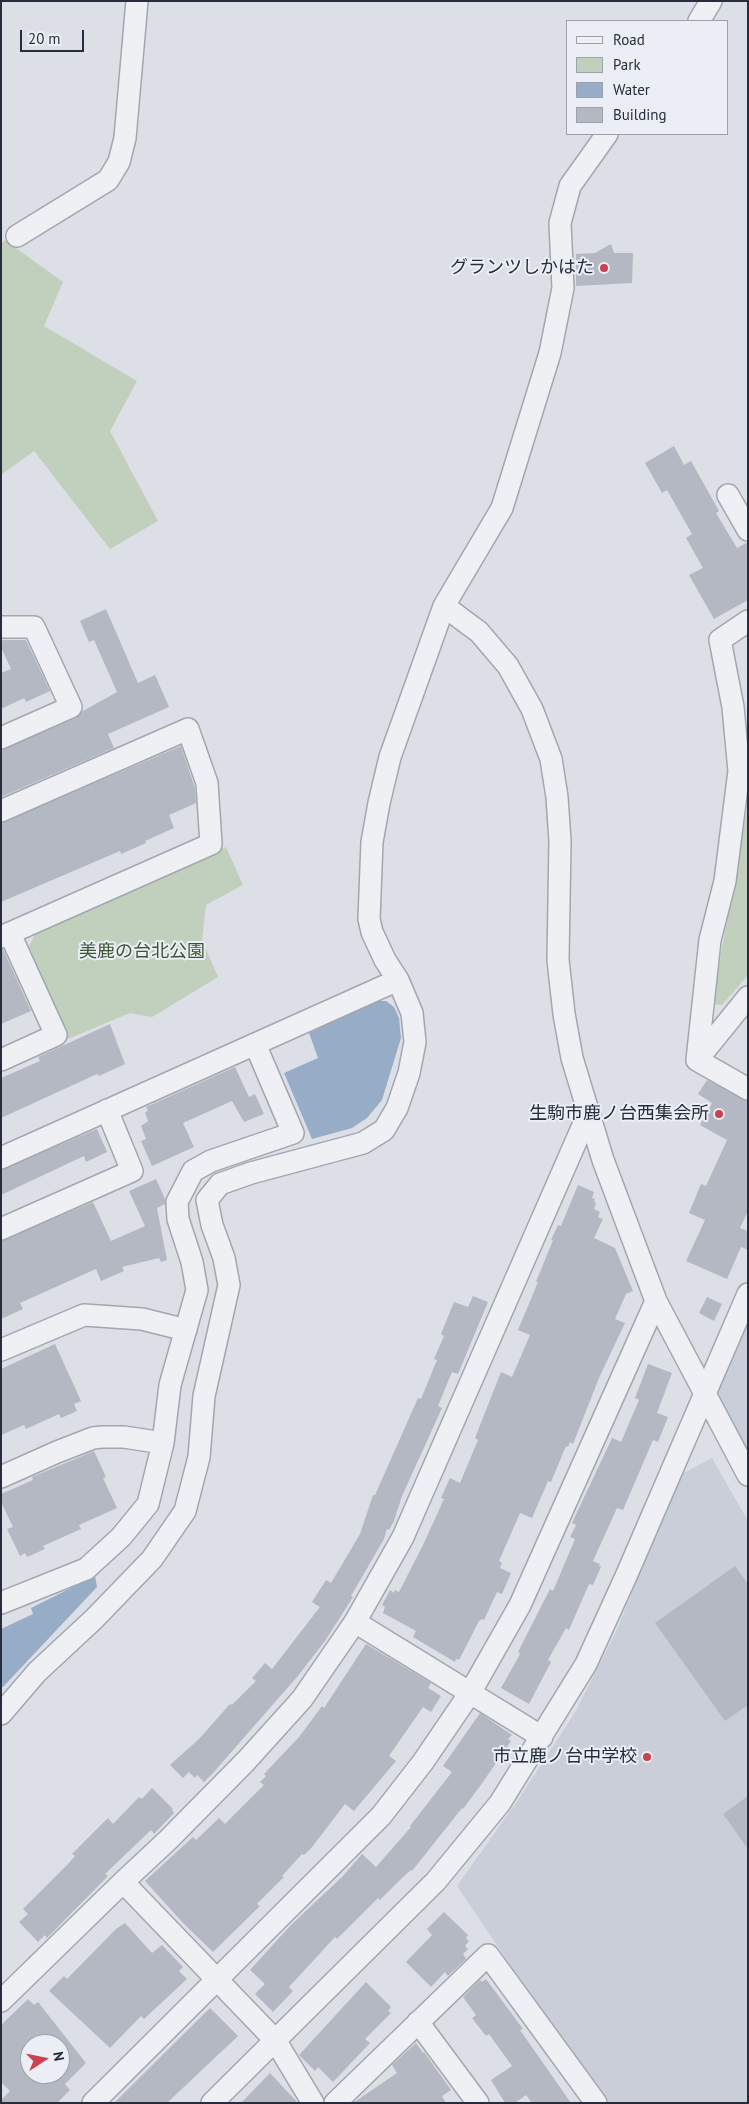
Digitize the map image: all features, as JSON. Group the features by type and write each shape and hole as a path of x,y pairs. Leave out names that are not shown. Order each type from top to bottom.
{"street":[{"path":"17,236 108,180 119,162 125,138 137,1"},
{"path":"699,20 711,1"},
{"path":"1,1714 37,1672 94,1619 152,1559 184,1512 199,1457 204,1396 229,1286 224,1258 212,1225 207,1200 220,1184 250,1173 363,1143 384,1130 396,1108 409,1073 415,1042 412,1013 398,980 384,960 372,932 369,919 372,842 390,757 444,606 502,508 552,344 563,288 560,223 570,186 606,135"},
{"path":"728,495 748,530"},
{"path":"444,606 479,632 508,666 532,709 551,759 557,797 560,841 559,969 564,1014 572,1058 588,1114 656,1301 748,1475"},
{"path":"697,1060 710,940 724,881 742,787 732,707 720,640 748,621"},
{"path":"1,627 34,627 71,706 1,738"},
{"path":"1,811 188,729 207,783 211,844 5,936 56,1035 1,1060"},
{"path":"1,1158 398,980"},
{"path":"697,1060 748,997"},
{"path":"1,1603 86,1569 121,1537 148,1504 163,1443 170,1385 197,1290 192,1262 178,1219 178,1202 193,1171 211,1161 293,1133 255,1044"},
{"path":"697,1060 748,1089"},
{"path":"1,1229 132,1170 107,1110"},
{"path":"1,2001 246,1761 296,1706 355,1622 403,1537 588,1114"},
{"path":"212,2103 436,1881 500,1803 586,1664 631,1566 704,1392 748,1294"},
{"path":"93,2103 381,1816 423,1762 470,1693 520,1605 656,1301"},
{"path":"1,1350 84,1315 142,1319 186,1330"},
{"path":"1,1477 56,1452 102,1436 124,1437 163,1443"},
{"path":"355,1622 542,1737"},
{"path":"122,1882 275,2040 313,2103"},
{"path":"335,2103 488,1955 596,2103"},
{"path":"418,2022 478,2103"}],"shaded area":[{"path":"748,1322 748,1450 716,1394"},
{"name":"市立鹿ノ台中学校","path":"712,1458 748,1521 748,2103 608,2103 564,2045 457,1886 518,1800 574,1714 615,1634 680,1475"}],"green space":[{"path":"5,240 63,282 44,326 137,381 110,431 158,521 110,549 34,451 1,475 1,244"},
{"path":"748,804 748,975 722,1005 712,1004"},
{"name":"美鹿の台北公園","path":"226,847 243,885 206,905 202,940 218,977 152,1017 130,1013 68,1039 29,946 36,932"}],"water":[{"path":"375,1001 386,1001 394,1007 399,1018 401,1038 382,1100 367,1118 352,1128 312,1139 284,1073 318,1058 309,1033"},
{"path":"95,1576 97,1587 3,1687 1,1686 1,1629 33,1614 31,1608"}],"building":[{"name":"グランツしかはた","path":"611,244 614,253 633,253 632,283 576,286 576,254 595,253"},
{"path":"674,446 684,465 691,461 719,511 716,513 737,548 748,542 748,600 714,619 689,575 703,568 686,538 692,534 667,490 662,493 645,463"},
{"path":"106,609 138,683 155,675 169,707 108,734 114,748 1,797 1,750 76,718 83,711 117,692 94,640 89,642 80,621"},
{"path":"26,640 50,691 26,702 24,698 1,709 1,673 11,669 1,647 1,641"},
{"path":"181,746 195,788 196,803 169,815 174,828 121,854 120,851 1,902 1,823"},
{"path":"1,949 3,949 31,1011 1,1024"},
{"path":"110,1024 125,1064 99,1076 97,1074 1,1118 1,1078 40,1061 38,1057"},
{"path":"235,1067 249,1097 255,1094 264,1114 244,1122 232,1101 183,1123 194,1147 152,1166 141,1141 146,1139 141,1126 148,1121 145,1112 148,1111 146,1107"},
{"path":"707,1080 748,1101 748,1211 740,1228 748,1231 748,1250 741,1247 727,1279 686,1261 705,1220 689,1213 701,1184 706,1186 727,1140 700,1125 712,1103 698,1094"},
{"path":"97,1129 107,1152 86,1162 84,1156 1,1195 1,1170"},
{"path":"156,1179 165,1199 165,1204 157,1208 167,1260 161,1262 159,1258 122,1267 124,1271 101,1281 96,1269 20,1303 23,1309 1,1319 1,1241 93,1202 111,1241 145,1226 129,1191"},
{"path":"578,1185 594,1192 592,1198 595,1199 594,1202 596,1203 594,1209 600,1212 598,1217 603,1219 594,1238 615,1248 633,1291 626,1294 615,1319 625,1323 599,1378 573,1444 570,1442 568,1447 566,1446 551,1482 548,1481 532,1518 520,1513 499,1561 502,1563 500,1568 511,1573 502,1594 497,1592 484,1620 479,1621 459,1660 456,1659 455,1662 413,1637 416,1631 383,1613 385,1607 382,1605 390,1590 394,1593 395,1590 399,1592 444,1499 441,1498 450,1478 460,1483 478,1440 475,1438 501,1372 512,1377 530,1335 518,1330 538,1282 536,1282 553,1240 551,1240 558,1225 561,1226"},
{"path":"473,1296 488,1302 458,1374 452,1372 438,1406 442,1408 402,1496 394,1521 389,1530 387,1529 384,1539 351,1596 353,1597 325,1641 297,1677 213,1773 204,1782 197,1775 195,1778 189,1772 183,1778 170,1765 199,1739 230,1704 232,1705 256,1681 252,1678 265,1663 272,1669 320,1607 312,1602 326,1580 331,1583 360,1534 373,1495 375,1495 418,1398 421,1399 437,1360 434,1359 444,1336 441,1334 454,1302 468,1307"},
{"path":"707,1297 722,1304 714,1321 699,1313"},
{"path":"55,1344 81,1401 74,1404 77,1411 61,1418 59,1414 26,1429 24,1425 1,1435 1,1369"},
{"path":"648,1364 672,1373 657,1413 668,1417 658,1442 653,1440 623,1510 617,1508 593,1561 600,1564 599,1566 601,1567 593,1585 589,1584 569,1630 566,1628 548,1660 551,1662 529,1704 501,1688 519,1656 520,1653 518,1652 550,1589 553,1591 575,1539 570,1537 576,1525 572,1523 612,1438 621,1442 639,1400 635,1398"},
{"path":"94,1451 106,1477 103,1478 117,1508 79,1525 81,1529 43,1546 45,1549 27,1557 25,1553 20,1556 7,1529 13,1527 1,1502 1,1494 33,1480 32,1477"},
{"path":"735,1566 748,1584 748,1705 725,1721 655,1623"},
{"path":"366,1644 431,1683 428,1688 441,1696 431,1712 423,1707 389,1756 396,1761 354,1811 345,1804 312,1847 304,1855 302,1854 282,1876 284,1877 257,1904 260,1906 213,1952 184,1924 145,1881 193,1837 196,1840 219,1818 225,1824 264,1785 260,1782 266,1776 264,1774 299,1737 322,1706 324,1708"},
{"path":"480,1713 512,1735 508,1739 511,1741 483,1782 412,1871 403,1877 380,1900 378,1898 337,1939 335,1937 289,1987 293,1991 273,2012 255,1994 265,1984 250,1970 290,1926 343,1876 362,1854 376,1867 411,1827 452,1772 443,1766"},
{"path":"152,1788 173,1809 174,1813 154,1834 151,1830 105,1874 108,1876 47,1938 45,1935 38,1942 19,1922 28,1914 23,1909 68,1864 75,1856 72,1854 108,1818 113,1824 139,1797 142,1799"},
{"path":"748,1796 748,1849 723,1814"},
{"path":"444,1912 468,1935 466,1938 469,1941 465,1946 468,1949 463,1954 466,1959 448,1976 445,1972 431,1987 406,1962 432,1935 427,1929"},
{"path":"125,1923 152,1953 162,1945 183,1967 179,1971 187,1979 144,2019 141,2016 110,2048 49,1991 64,1976 67,1979 116,1929"},
{"path":"486,1979 523,2029 520,2030 571,2103 532,2103 526,2095 515,2103 505,2103 491,2080 512,2066 489,2034 486,2036 472,2018 476,2015 463,1997 480,1980 482,1982"},
{"path":"366,1982 391,2007 388,2011 391,2013 365,2039 370,2043 333,2082 318,2067 315,2071 299,2055"},
{"path":"28,1999 34,2005 38,2002 63,2034 20,2034 20,2084 65,2084 70,2090 57,2103 1,2103 1,2100 10,2091 1,2082 1,2025"},
{"path":"210,2008 238,2036 167,2103 114,2103"},
{"path":"70,2043 86,2063 70,2079"},
{"path":"416,2043 451,2090 442,2096 446,2103 353,2103 397,2073 392,2065"},
{"path":"270,2073 298,2103 241,2103"}],"place":[{"name":"グランツしかはた","path":"604,268"},
{"name":"生駒市鹿ノ台西集会所","path":"719,1114"},
{"name":"市立鹿ノ台中学校","path":"647,1757"}]}
